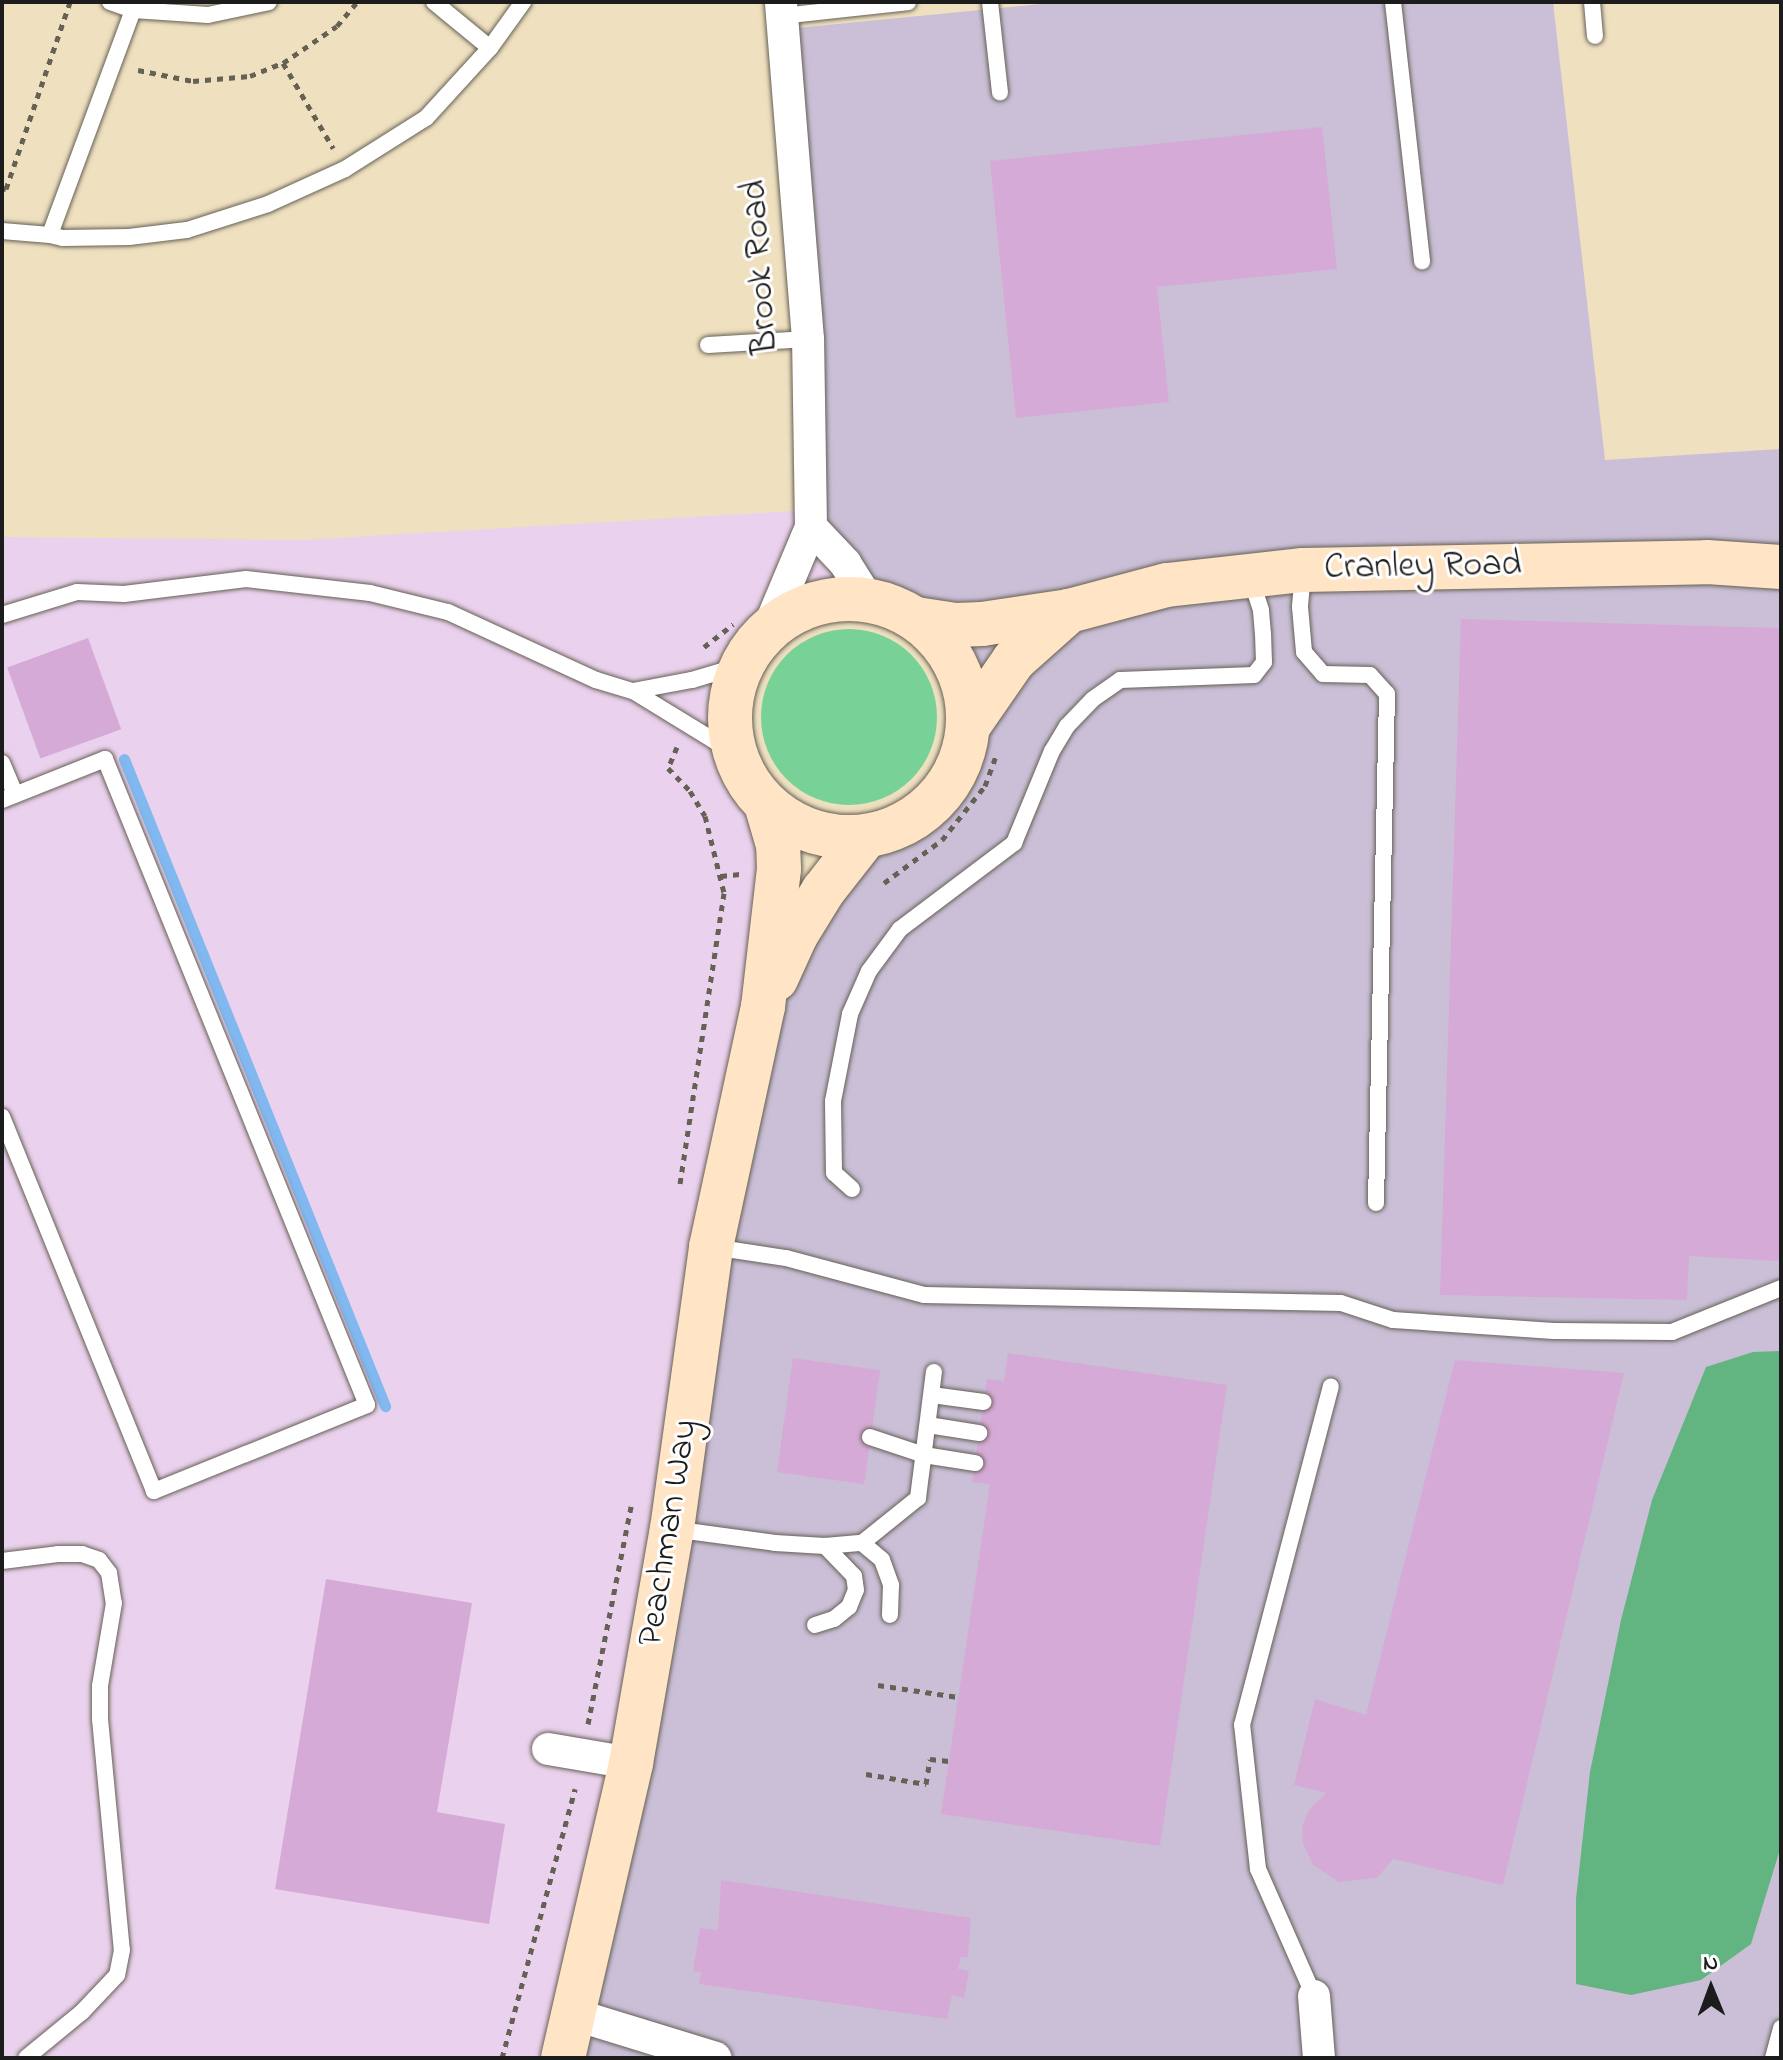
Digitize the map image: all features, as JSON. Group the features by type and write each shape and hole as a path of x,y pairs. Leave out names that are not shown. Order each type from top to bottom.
{"street":[{"name":"Brook Road","path":"753,622 811,527 808,339 782,9"},
{"path":"811,527 845,563 867,598"},
{"name":"Cranley Road","path":"916,619 956,625 982,624 1069,611 1167,585 1303,570 1707,562 1781,567"},
{"name":"Peachman Way","path":"563,2058 576,2015 631,1763 672,1529 711,1247 763,1007 779,869 778,845 766,804 734,753 730,732 731,709 753,622 816,603 867,598 916,619 948,651 984,734 937,797 908,821 862,841 823,891 796,935 763,1007"},
{"name":"Cranley Road","path":"984,734 1014,660 1069,611"},
{"name":"Peachman Way","path":"766,804 790,822 813,831 862,841"},
{"path":"548,1749 631,1763"},
{"path":"1314,1996 1319,2058"},
{"path":"576,2015 716,2058"}],"lane":[{"path":"110,2 208,15 269,2"},
{"path":"434,2 490,48"},
{"path":"2,231 63,238 129,237 187,230 268,204 345,169 426,118 490,48 523,2"},
{"path":"782,9 908,2"},
{"path":"990,2 1000,92"},
{"path":"1393,2 1422,261"},
{"path":"1592,2 1595,36"},
{"path":"50,235 135,6"},
{"path":"708,345 808,339"},
{"path":"1303,570 1300,607 1304,652 1323,674 1370,675 1387,694 1376,1203"},
{"path":"852,1189 834,1173 833,1101 850,1014 869,971 900,929 1014,843 1052,751 1067,726 1093,699 1120,680 1254,675 1264,662 1263,634 1261,610 1249,575"},
{"path":"2,615 77,592 124,594 246,579 370,593 448,612 596,680 633,691 734,753"},
{"path":"633,691 692,680 742,665"},
{"path":"2,763 9,797 105,759 367,1405 154,1491 2,1117"},
{"path":"711,1247 786,1258 924,1295 1341,1303 1393,1320 1554,1331 1672,1332 1781,1288"},
{"path":"672,1529 825,1546 862,1543 918,1498 934,1372"},
{"path":"1314,1996 1258,1869 1242,1725 1331,1386"},
{"path":"932,1395 984,1402"},
{"path":"928,1425 979,1433"},
{"path":"870,1437 924,1455 975,1463"},
{"path":"862,1543 882,1560 891,1585 890,1615"},
{"path":"815,1625 834,1619 849,1607 856,1590 854,1576 825,1546"},
{"path":"2,1561 58,1554 82,1554 99,1560 109,1573 114,1603 100,1686 100,1719 122,1950 117,1975 82,2012 26,2058"},
{"path":"1773,2058 1781,2028"}],"path":[{"path":"2,188 6,189 70,2"},
{"path":"114,62 149,74 193,81 250,76 283,63 337,26 357,2"},
{"path":"283,63 345,169"},
{"path":"692,680 690,656 731,629 753,622"},
{"path":"679,1190 724,893 705,816 690,791 668,768 686,724"},
{"path":"875,890 942,840 985,786 984,734"},
{"path":"721,876 779,869"},
{"path":"502,2058 582,1755 631,1502"},
{"path":"878,1685 958,1697"},
{"path":"866,1774 926,1784 930,1759 949,1761"}],"shaded area":[{"path":"1062,2 1553,2 1605,460 1781,449 1781,2058 563,2058 763,1007 862,841 908,821 949,783 969,725 965,691 947,651 916,619 867,598 811,527 797,28"},
{"path":"811,510 867,598 816,603 769,627 742,665 731,709 734,753 766,804 779,869 563,2058 2,2058 2,537 301,540"}],"green space":[{"path":"849,629 883,636 911,655 930,683 937,717 930,751 911,779 883,798 849,805 815,798 787,779 768,751 761,717 768,683 787,655 815,636"},
{"path":"1781,1351 1781,1846 1751,1944 1701,1980 1631,1995 1576,1984 1576,1899 1590,1772 1621,1620 1652,1500 1706,1367 1753,1352"}],"building":[{"path":"1322,127 1337,269 1157,287 1169,402 1016,418 990,161"},
{"path":"1461,619 1781,628 1781,1261 1689,1256 1687,1300 1440,1295"},
{"path":"88,638 121,729 40,759 7,667"},
{"path":"1008,1353 1227,1385 1160,1846 941,1814 990,1484 972,1482 987,1379 1004,1381"},
{"path":"793,1358 880,1370 864,1484 777,1472"},
{"path":"1455,1360 1624,1373 1503,1885 1393,1859 1377,1878 1339,1882 1313,1865 1303,1843 1302,1826 1309,1810 1326,1793 1294,1785 1315,1699 1366,1715"},
{"path":"326,1579 472,1603 437,1812 505,1824 489,1924 275,1889"},
{"path":"721,1880 971,1918 968,1957 961,1957 958,1969 969,1971 964,1998 952,1995 947,2019 699,1984 701,1972 693,1971 700,1928 718,1930"}],"waterway":[{"path":"124,759 385,1406"}]}
